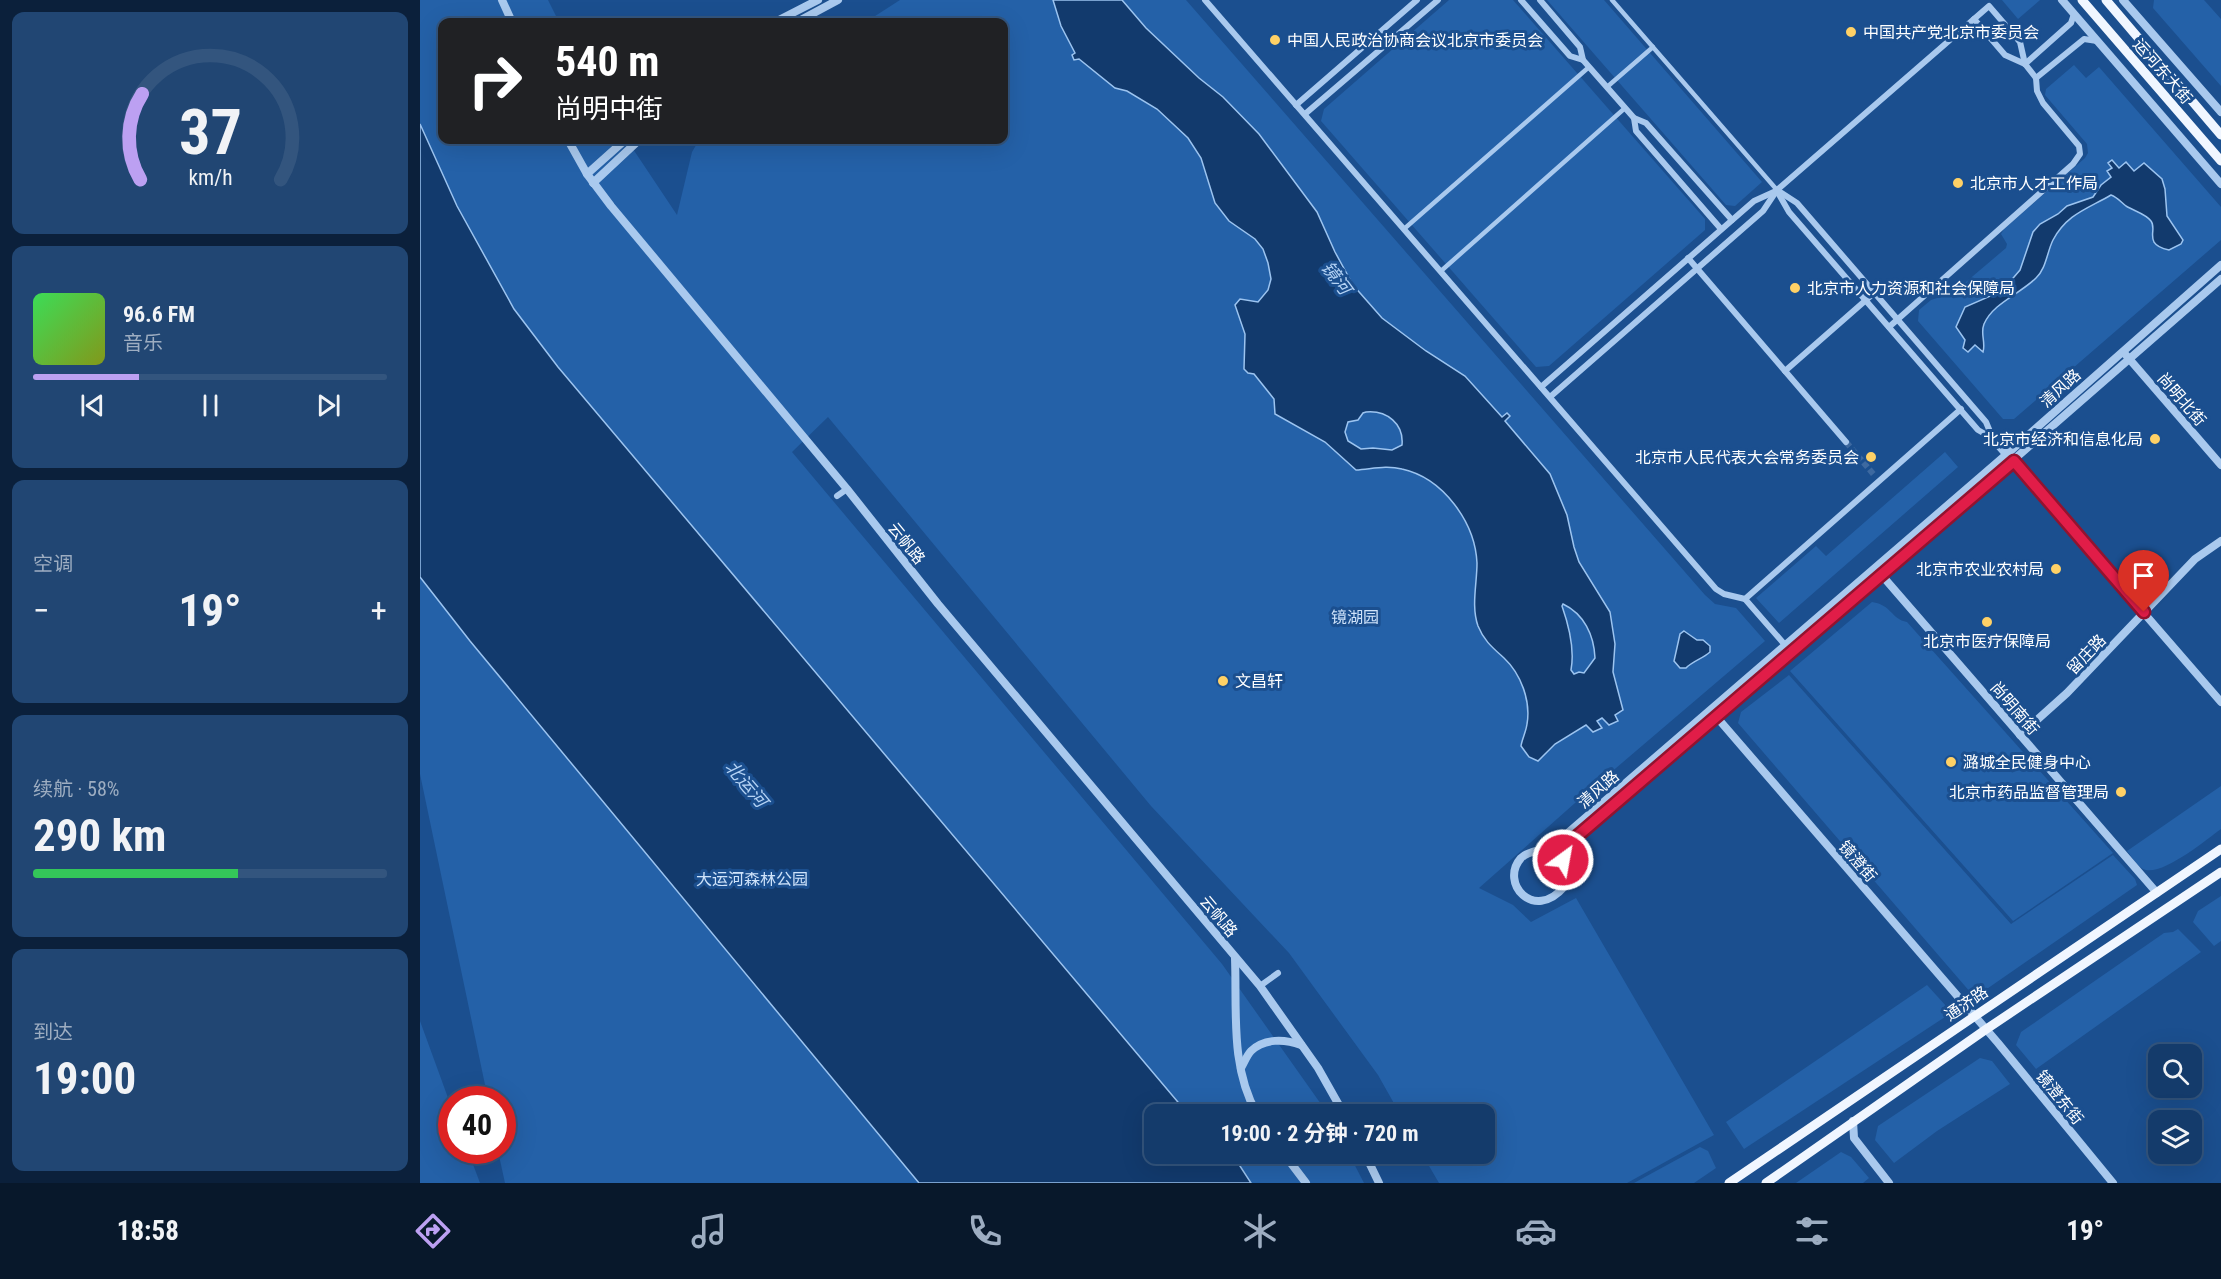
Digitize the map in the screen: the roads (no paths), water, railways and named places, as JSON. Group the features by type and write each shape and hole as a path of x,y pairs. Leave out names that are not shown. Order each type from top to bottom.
{"main road":[{"name":"运河东大街","path":"2082,0 2221,161"},
{"name":"运河东大街","path":"2106,0 2221,135"},
{"name":"通济路","path":"1732,1181 2221,849"},
{"name":"通济路","path":"1766,1183 1985,1030 2221,872"}],"street":[{"path":"502,0 510,18"},
{"path":"783,18 818,0"},
{"path":"804,18 838,0"},
{"path":"1205,0 1716,589 1724,594 1745,599 1792,653"},
{"path":"1296,105 1417,0"},
{"path":"1305,114 1438,0"},
{"path":"1521,0 1570,56 1583,60"},
{"path":"1540,0 1580,46 1583,60 1589,67 1634,118 1646,123 1732,220"},
{"path":"1612,0 1777,190 1789,212 1866,301 1978,430 1993,439 2014,461 2221,702"},
{"path":"2062,0 2221,184"},
{"path":"2123,0 2221,112"},
{"path":"1550,397 1763,211 1777,190 1989,6 2020,42 2025,64 2036,78 2040,97 2079,146 2080,154 2073,164 1889,327"},
{"path":"2025,64 2071,23 2074,14"},
{"path":"1974,19 2006,55 2025,64"},
{"path":"2036,78 2084,39 2097,41"},
{"path":"1607,87 1653,47"},
{"path":"1404,229 1589,67"},
{"path":"1441,271 1625,108"},
{"path":"1634,118 1636,131 1721,229"},
{"name":"云帆路","path":"570,144 593,183 847,489 938,604 1260,986 1318,1068 1338,1104"},
{"path":"587,174 621,144"},
{"path":"593,183 635,144"},
{"path":"1541,387 1754,201 1777,190"},
{"path":"1777,190 1797,203 1986,422 1993,439"},
{"path":"1688,258 1846,442"},
{"name":"清风路","path":"2221,265 1786,646 1714,713 1567,846 1563,860 1564,887 1556,896 1543,902 1530,901 1520,892 1514,879 1521,859 1529,853 1553,844 1714,713 1792,653 2221,279"},
{"path":"1785,371 1874,293"},
{"name":"尚明北街","path":"2122,351 2221,465"},
{"path":"1745,599 1877,479 1961,409"},
{"path":"837,496 847,489"},
{"name":"留庄路","path":"2020,735 2067,693 2195,559 2221,541"},
{"name":"尚明南街","path":"1875,568 2157,893"},
{"name":"镜澄街","path":"1714,713 1985,1030"},
{"name":"云帆路","path":"1235,957 1236,1040 1240,1068 1252,1104"},
{"path":"1260,986 1278,973"},
{"name":"镜澄东街","path":"1985,1030 2113,1183"},
{"path":"1240,1068 1251,1051 1263,1042 1282,1040 1302,1045"},
{"path":"1853,1121 1854,1138 1889,1183"},
{"path":"1292,1164 1306,1183"},
{"path":"1370,1164 1379,1183"}],"water":[{"name":"镜河","path":"1053,0 1122,0 1146,28 1199,78 1223,97 1259,134 1317,212 1353,285 1382,318 1426,351 1465,376 1502,417 1507,413 1510,416 1505,421 1550,474 1567,515 1579,562 1610,612 1615,644 1613,672 1623,710 1615,715 1618,721 1609,725 1602,718 1597,721 1602,728 1593,732 1586,725 1555,744 1538,761 1529,757 1521,746 1528,715 1526,697 1520,680 1510,664 1486,640 1478,626 1475,603 1477,563 1475,548 1463,518 1443,492 1417,474 1390,467 1356,470 1325,442 1275,414 1274,399 1254,374 1244,369 1245,334 1235,305 1240,299 1258,302 1268,290 1271,279 1263,249 1255,239 1229,221 1215,203 1201,158 1188,138 1157,109 1127,91 1115,88 1079,59 1074,60 1072,55 1075,53 1061,26","holes":["1366,412 1381,413 1393,420 1400,431 1402,445 1392,450 1361,449 1348,441 1345,432 1348,422 1358,420","1563,604 1582,619 1593,641 1595,658 1584,673 1574,674 1571,670 1572,646"]},
{"name":"北运河","path":"420,124 457,206 514,309 558,367 1180,1104 1144,1104 1144,1164 1238,1164 1251,1183 919,1183 470,641 420,577"},
{"path":"2112,160 2119,168 2126,162 2134,171 2144,163 2162,179 2167,216 2183,240 2181,244 2169,250 2156,244 2152,237 2151,221 2111,195 2078,213 2065,224 2053,240 2039,274 2030,284 2000,304 1988,317 1983,328 1983,352 1975,345 1968,352 1963,348 1965,340 1956,327 1965,307 2002,291 2020,270 2033,232 2040,224 2067,206 2093,197 2101,185 2111,177 2107,171 2112,168 2108,163"},
{"path":"1684,631 1697,640 1703,640 1710,646 1710,652 1686,668 1680,668 1674,661 1680,634"}],"tunnel":[{"path":"1846,442 1875,476"}],"place":[{"name":"中国共产党北京市委员会","path":"1851,32"},
{"name":"中国人民政治协商会议北京市委员会","path":"1275,40"},
{"name":"北京市人才工作局","path":"1958,183"},
{"name":"北京市人力资源和社会保障局","path":"1795,288"},
{"name":"北京市经济和信息化局","path":"2155,439"},
{"name":"北京市人民代表大会常务委员会","path":"1871,457"},
{"name":"北京市农业农村局","path":"2056,569"},
{"name":"北京市医疗保障局","path":"1987,622"},
{"name":"文昌轩","path":"1223,681"},
{"name":"潞城全民健身中心","path":"1951,762"},
{"name":"北京市药品监督管理局","path":"2121,792"}],"park label":[{"name":"镜湖园","path":"1355,617"},
{"name":"大运河森林公园","path":"752,879"}]}
